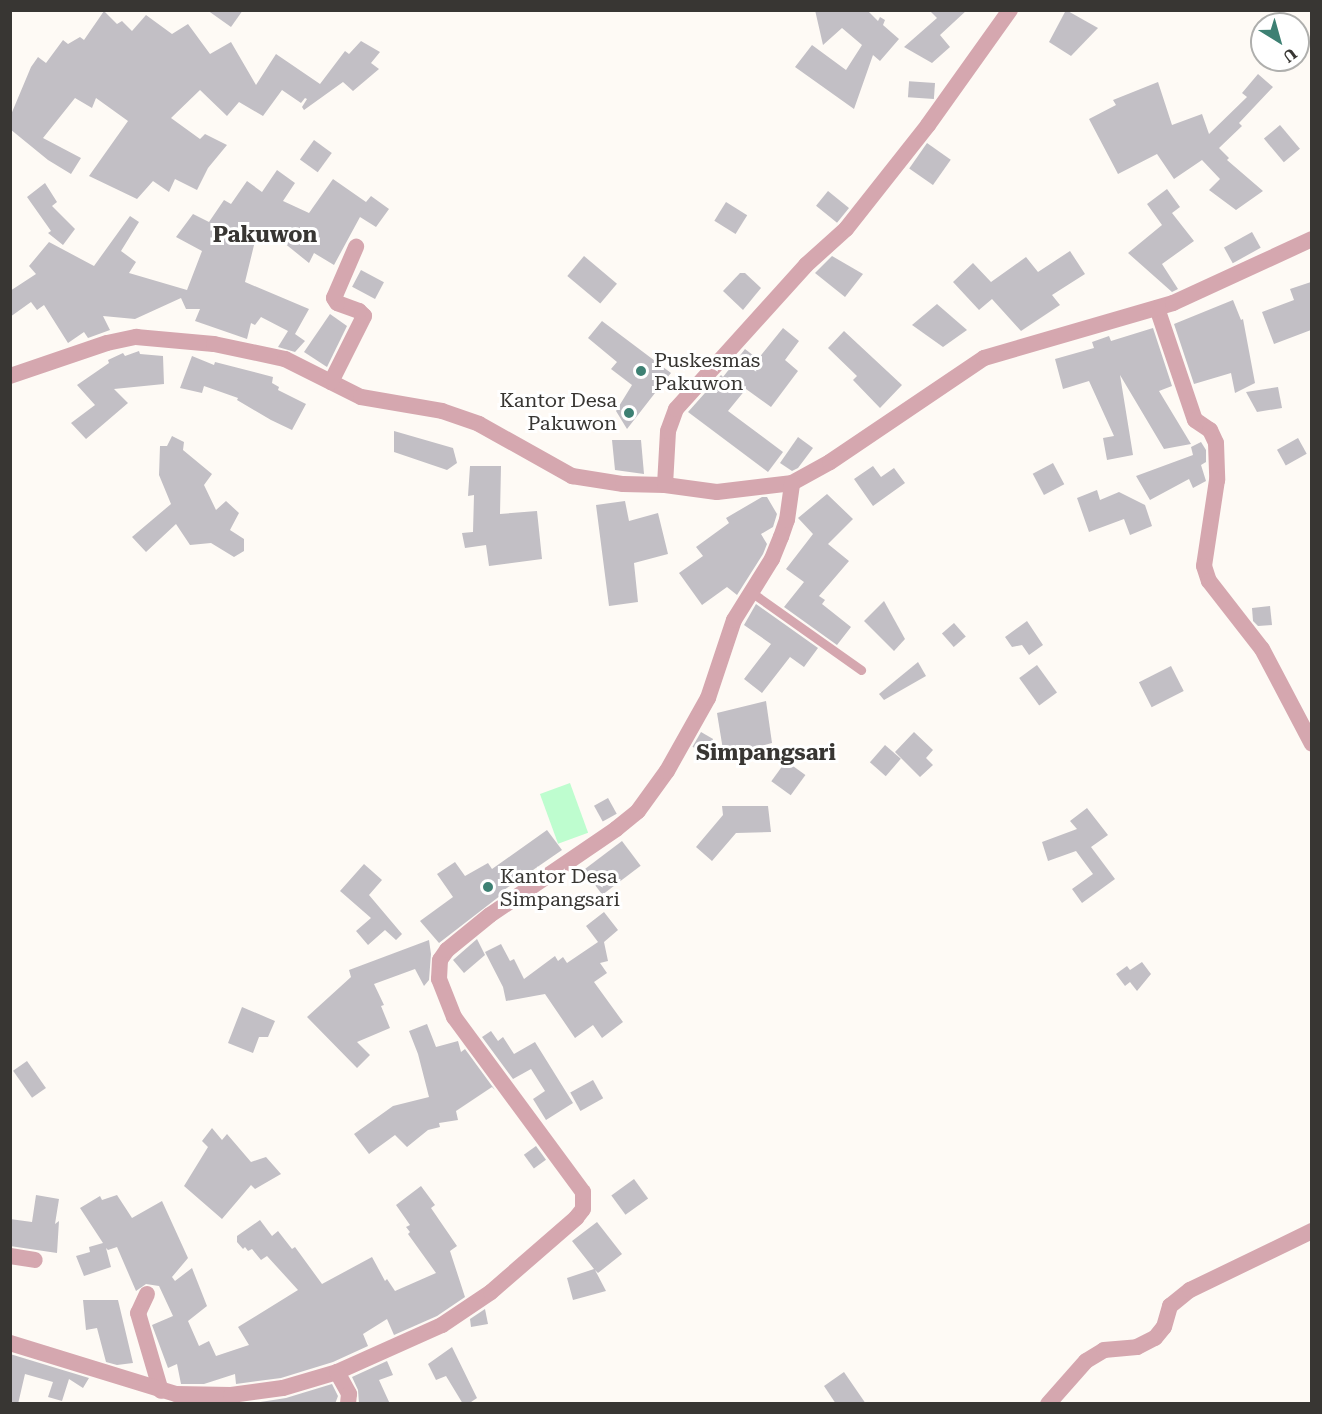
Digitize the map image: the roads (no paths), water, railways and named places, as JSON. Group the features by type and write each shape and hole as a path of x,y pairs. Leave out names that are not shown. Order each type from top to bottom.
{"street":[{"path":"665,485 668,431 676,409 806,265 846,229 928,125 1010,10"},
{"path":"10,376 107,343 136,337 214,344 285,359 361,397 442,411 479,424 572,476 623,484 665,485 717,492 792,483 830,462 984,358 1157,308 1311,239"},
{"path":"331,382 364,316 359,311 337,303 334,298 356,247"},
{"path":"1157,308 1195,420 1210,430 1216,443 1217,480 1204,566 1209,581 1262,649 1311,744"},
{"path":"10,1343 172,1396 231,1395 283,1388 337,1372 452,1318 491,1292 550,1242 583,1209 583,1192 575,1178 454,1017 439,979 440,960 447,950 490,915 638,811 667,771 708,698 734,620 772,559 781,537 787,520 792,483"},
{"path":"1048,1404 1086,1361 1104,1350 1137,1347 1155,1338 1164,1327 1170,1306 1190,1290 1311,1231"},
{"path":"10,1256 35,1260"},
{"path":"147,1294 138,1313 172,1396"},
{"path":"337,1372 349,1394 348,1404"}],"lane":[{"path":"751,592 861,670"}],"place":[{"name":"Puskesmas Pakuwon","path":"641,371"},
{"name":"Kantor Desa Pakuwon","path":"629,413"},
{"name":"Kantor Desa Simpangsari","path":"488,887"}],"district":[{"name":"Pakuwon","path":"265,235"},
{"name":"Simpangsari","path":"766,753"}]}
